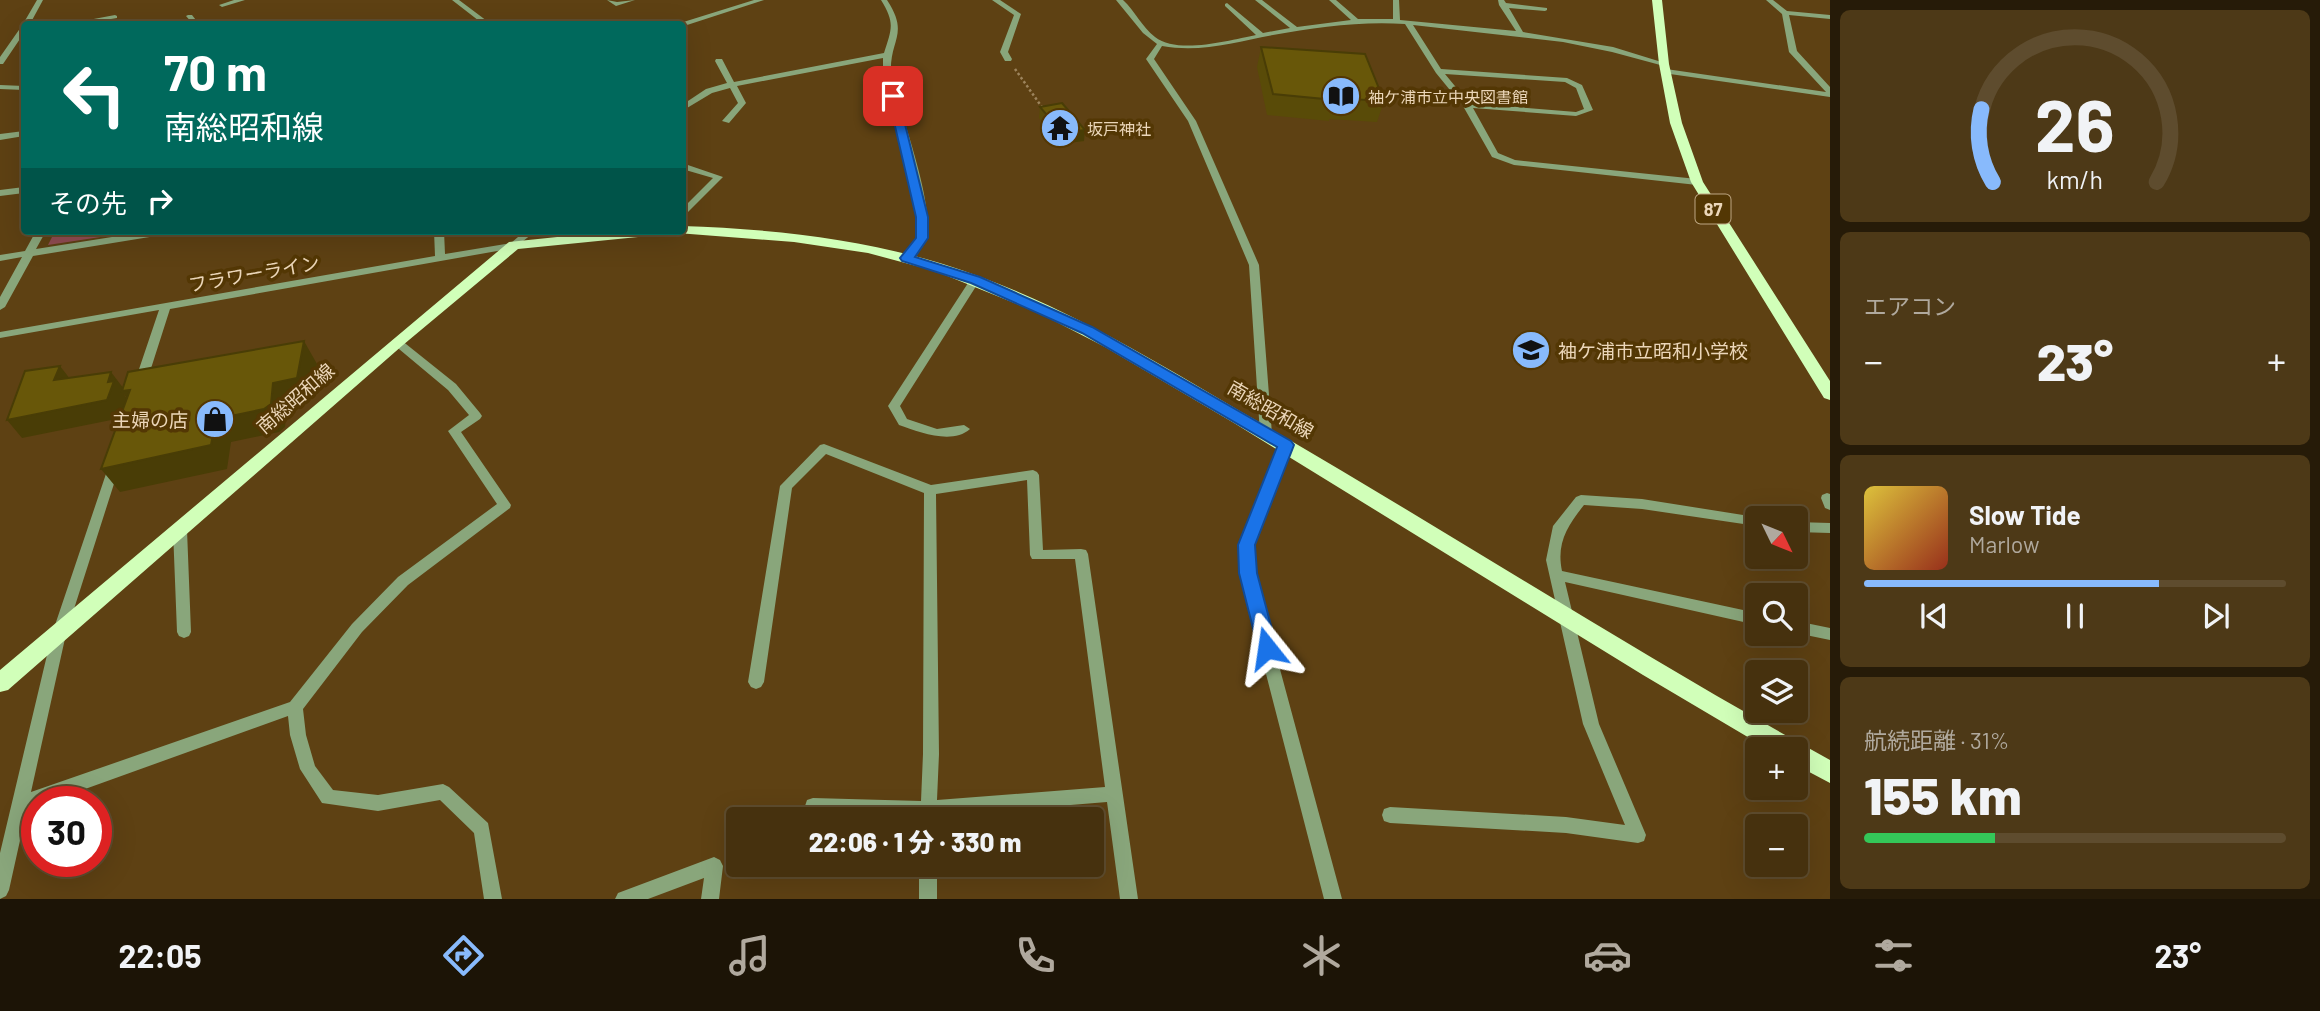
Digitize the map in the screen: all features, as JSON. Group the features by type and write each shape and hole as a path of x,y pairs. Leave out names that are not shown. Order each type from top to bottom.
{"main road":[{"name":"87","path":"1657,0 1665,68 1676,123 1697,182 1830,394"},
{"name":"南総昭和線","path":"686,230 789,236 907,258 975,280 1087,330 1286,445 1564,618 1768,737"},
{"path":"514,245 617,235"},
{"name":"南総昭和線","path":"0,683 514,245"},
{"path":"1808,760 1830,772"}],"street":[{"path":"29,21 40,0"},
{"path":"222,5 242,0"},
{"path":"455,0 483,21"},
{"path":"610,0 616,4 632,0"},
{"path":"686,22 761,0"},
{"path":"884,0 895,15 897,29 886,55 887,74 922,217 922,238 907,258"},
{"path":"995,0 1018,14 1004,52 1008,59"},
{"path":"1119,0 1160,44 1182,47 1219,46 1262,36 1356,22 1408,23 1520,33 1598,45 1665,68 1830,94"},
{"path":"1258,0 1297,30"},
{"path":"1332,0 1356,22"},
{"path":"1396,0 1397,23"},
{"path":"1769,0 1785,13 1830,17"},
{"path":"1502,3 1520,33"},
{"path":"1502,3 1545,9"},
{"path":"1227,5 1262,36"},
{"path":"1785,13 1793,52 1830,94"},
{"path":"190,16 194,21"},
{"path":"90,21 115,17"},
{"path":"1408,23 1439,71 1467,105 1495,155 1514,162 1697,182"},
{"path":"0,62 21,34"},
{"path":"1160,44 1150,59 1192,121 1254,265 1266,434"},
{"path":"10,51 21,49"},
{"path":"686,106 709,91 734,84 886,55"},
{"path":"719,61 734,84 742,103 726,121"},
{"path":"1439,71 1567,80 1579,87 1589,110 1576,114 1467,105"},
{"path":"0,87 21,88"},
{"path":"0,137 21,134"},
{"path":"686,167 719,177 686,211"},
{"path":"0,193 21,190"},
{"path":"0,307 39,235"},
{"path":"0,258 144,235"},
{"path":"439,235 440,258"},
{"path":"514,245 526,235"},
{"name":"フラワーライン","path":"0,335 514,245"},
{"path":"964,429 937,433 903,422 894,407 975,280"},
{"path":"135,398 165,307"},
{"path":"20,804 295,707 357,628 403,581 505,505 454,430 476,416 452,387 397,342"},
{"path":"1286,445 1246,545 1248,573 1334,899"},
{"path":"757,682 786,486 824,447 930,490 1033,475 1037,555 1081,554 1129,899"},
{"path":"0,890 59,634 118,451"},
{"path":"928,807 931,754 930,490"},
{"path":"1390,815 1566,825 1638,835 1591,724 1564,618 1553,560 1560,526 1581,500 1642,503 1745,519"},
{"path":"1808,527 1830,528"},
{"path":"180,530 184,632"},
{"path":"1556,575 1745,615"},
{"path":"1808,629 1830,634"},
{"path":"295,707 298,735 308,769 328,797 378,803 443,792 482,829 493,899"},
{"path":"993,807 1114,794"},
{"path":"813,806 827,807"},
{"path":"624,899 714,866 710,899"},
{"path":"928,877 928,899"}],"path":[{"path":"1008,59 1045,111"}],"shaded area":[{"path":"53,235 114,235 48,245"}],"building":[{"path":"1261,47 1365,54 1384,101 1273,94"},
{"path":"1062,103 1085,130 1062,133 1040,107"},
{"path":"304,341 297,378 273,383 271,404 264,409 216,419 211,445 101,469 130,390 122,391 128,372"},
{"path":"60,366 54,380 111,372 108,382 114,381 107,400 7,420 25,371"}],"place":[{"name":"袖ケ浦市立中央図書館","path":"1341,96"},
{"name":"坂戸神社","path":"1060,128"},
{"name":"袖ケ浦市立昭和小学校","path":"1531,350"},
{"name":"主婦の店","path":"215,419"}],"route":[{"path":"893,96 917,186 922,217 922,238 907,258 975,280 1087,330 1286,445 1246,545 1248,573 1267,648"}]}
